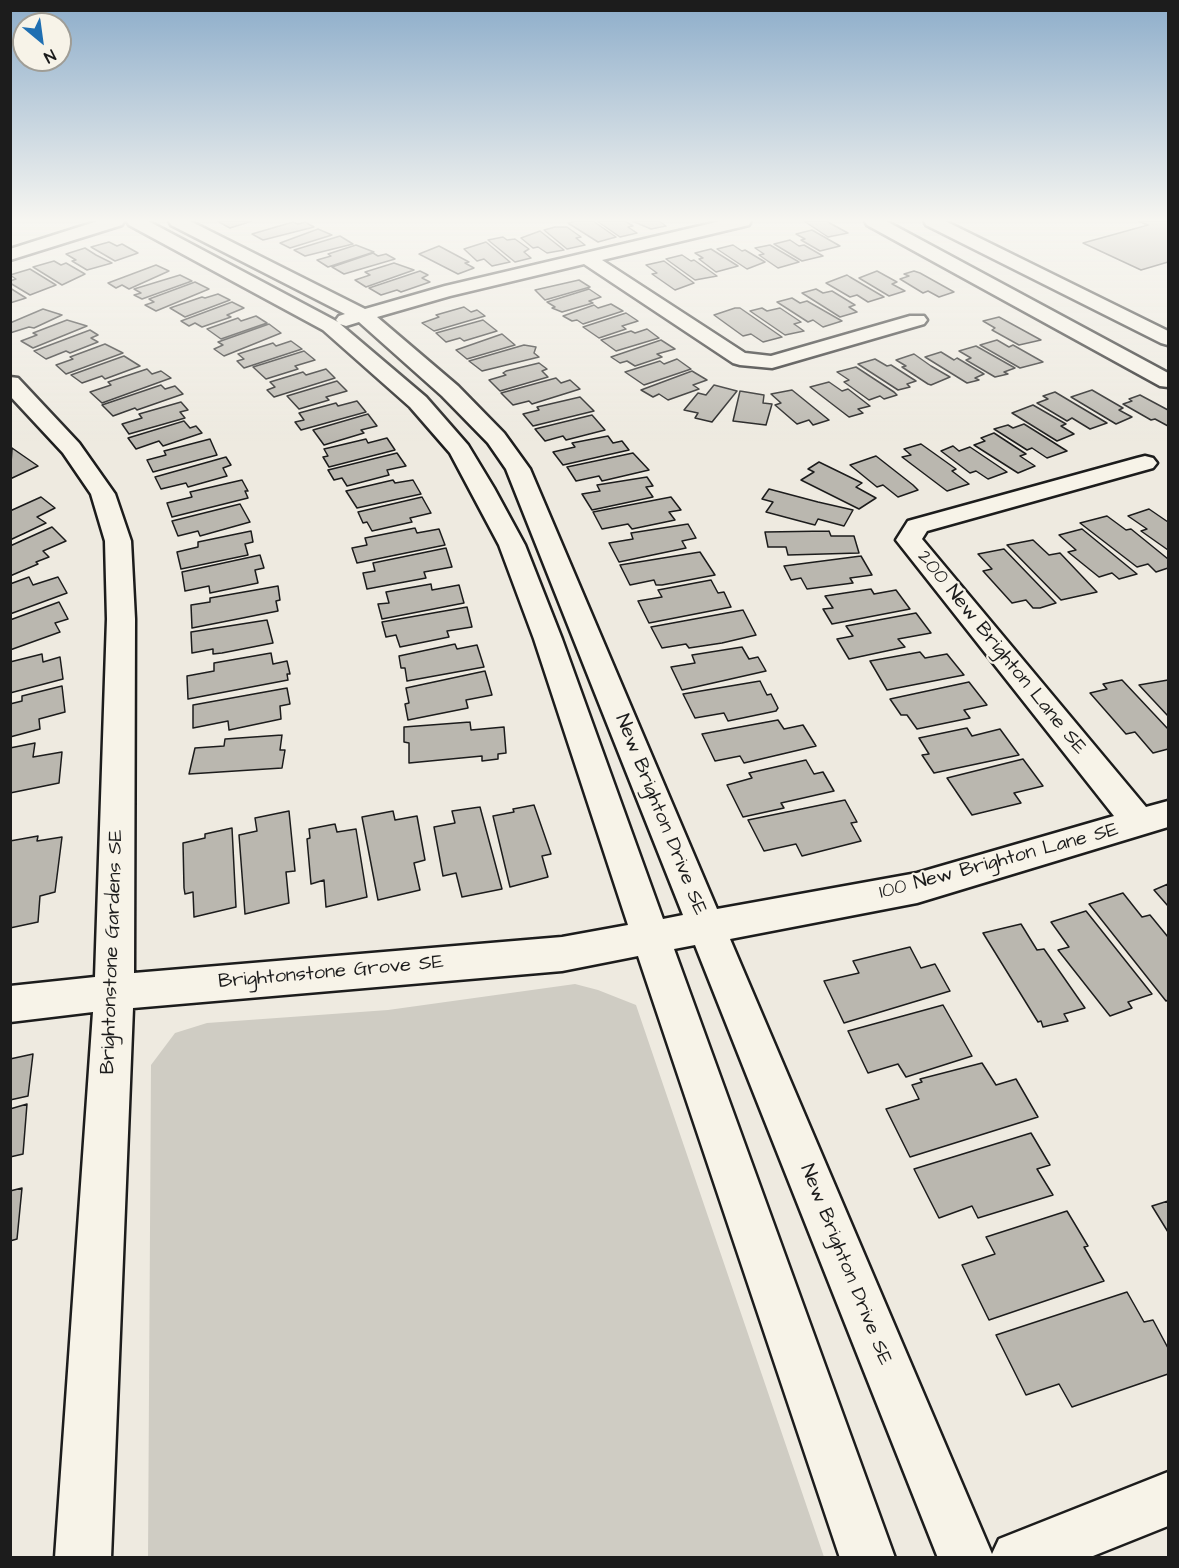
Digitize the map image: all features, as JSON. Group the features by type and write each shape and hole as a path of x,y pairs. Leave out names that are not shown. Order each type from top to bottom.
{"street":[{"path":"271,294 330,326 418,402 460,450 512,545 548,639 868,1557"},
{"name":"New Brighton Drive SE","path":"321,294 362,315 450,391 496,438 518,469 966,1557"},
{"path":"330,326 437,294"},
{"path":"642,294 740,359 772,362 917,320"},
{"path":"1009,294 1168,381"},
{"path":"1027,294 1130,338 1168,344"},
{"path":"1078,294 1168,339"},
{"path":"1134,363 1168,352"},
{"name":"Brightonstone Gardens SE","path":"17,400 71,448 103,494 118,541 121,619 114,992 83,1557"},
{"name":"200 New Brighton Lane SE","path":"1145,463 917,526 909,540 1154,819"},
{"name":"100 New Brighton Lane SE","path":"651,939 917,888 1154,819"},
{"name":"Brightonstone Grove SE","path":"10,1004 114,992 562,954 651,939"},
{"path":"1018,1557 1168,1499"}],"shaded area":[{"path":"575,984 598,990 636,1005 824,1557 148,1557 151,1065 175,1033 207,1023 388,1010"}],"building":[{"path":"10,294 20,294 26,298 10,303"},
{"path":"137,294 155,294 142,299 134,295"},
{"path":"162,294 197,294 156,311 145,305 154,302 149,299"},
{"path":"218,294 230,300 185,317 170,308 202,297"},
{"path":"539,294 565,294 545,300"},
{"path":"572,294 597,294 601,297 589,301 593,303 562,312 552,308 555,307 547,302"},
{"path":"804,294 837,294 855,305 849,307 857,312 840,317"},
{"path":"845,294 879,294 884,297 868,302 857,295 850,297"},
{"path":"792,298 800,303 807,301 842,321 823,327 813,320 808,322 777,302"},
{"path":"232,302 244,308 227,315 231,317 202,327 195,323 189,326 181,321"},
{"path":"611,304 623,311 583,324 563,316 594,305 598,308"},
{"path":"464,307 471,312 477,310 485,316 434,331 422,323 439,317 436,315"},
{"path":"740,308 782,337 763,342 751,334 743,336 714,315"},
{"path":"762,308 767,311 780,308 801,322 794,324 804,331 785,335 750,311"},
{"path":"43,309 62,315 34,328 29,327 10,333 10,323"},
{"path":"626,313 638,321 622,326 626,329 599,338 583,327"},
{"path":"256,316 267,323 221,339 207,329 238,318 241,321"},
{"path":"999,317 1041,340 1019,345 992,330 995,328 983,321"},
{"path":"67,320 87,326 33,348 21,341 37,335 33,333"},
{"path":"483,320 497,331 464,341 460,338 446,342 436,333"},
{"path":"269,324 281,333 224,356 214,349 223,345 218,342"},
{"path":"647,329 659,338 616,351 601,340 631,331 635,333"},
{"path":"90,330 98,335 91,338 98,342 70,353 66,351 46,359 34,351"},
{"path":"502,334 515,345 467,359 456,350"},
{"path":"661,340 675,349 657,354 662,357 635,366 627,361 620,363 611,357"},
{"path":"997,340 1009,347 1013,345 1043,362 1020,368 980,345"},
{"path":"291,341 302,349 244,368 237,361 244,359 238,354 273,343 276,346"},
{"path":"105,344 123,353 66,374 56,365 73,359 70,357"},
{"path":"524,345 536,347 534,353 539,357 482,371 469,361"},
{"path":"976,346 1015,368 1004,372 1008,374 995,377 966,360 971,358 959,351"},
{"path":"304,351 315,360 295,366 298,369 266,379 253,367"},
{"path":"941,352 954,360 957,358 984,374 975,378 979,380 967,383 925,357"},
{"path":"914,354 950,377 931,385 902,367 906,366 896,360"},
{"path":"124,356 140,366 105,379 102,376 82,383 71,375"},
{"path":"677,359 691,369 644,385 625,372 660,361 664,364"},
{"path":"875,359 887,366 891,365 916,381 907,384 910,387 898,390 858,364"},
{"path":"539,363 547,369 542,371 548,377 500,391 489,380 506,375 503,373 506,371"},
{"path":"856,367 897,395 884,399 880,396 869,400 844,382 849,380 837,372"},
{"path":"147,369 152,374 161,371 171,378 102,403 90,392 111,385 108,382"},
{"path":"326,369 335,378 274,397 267,390 275,387 270,382 303,372 306,375"},
{"path":"692,371 707,380 693,385 699,389 668,400 659,394 653,397 641,390"},
{"path":"556,378 561,383 570,380 580,389 532,404 529,401 513,405 501,393"},
{"path":"337,381 347,391 326,397 329,400 299,409 287,396"},
{"path":"829,382 842,391 848,389 870,406 858,409 863,413 849,417 810,387"},
{"path":"161,385 165,389 175,386 183,394 113,416 102,405"},
{"path":"714,385 737,391 712,422 695,418 698,413 684,410 698,393 706,395"},
{"path":"792,390 829,420 813,425 809,420 797,424 775,405 781,403 771,394"},
{"path":"1092,390 1123,408 1119,410 1132,417 1116,424 1071,397"},
{"path":"740,391 764,395 763,403 772,404 766,425 733,421"},
{"path":"1055,392 1107,423 1090,429 1072,418 1067,421 1037,403 1048,399 1043,396"},
{"path":"1140,395 1168,410 1168,426 1155,419 1151,420 1123,404"},
{"path":"580,397 594,411 533,426 523,414 539,410 537,407"},
{"path":"357,401 366,412 301,430 295,422 304,420 299,413 336,403 338,406"},
{"path":"181,402 188,410 180,412 185,418 129,434 122,424 142,418 139,414"},
{"path":"1033,405 1066,424 1061,426 1074,434 1057,441 1012,413"},
{"path":"368,414 377,426 361,430 364,433 324,445 313,430"},
{"path":"592,415 605,430 566,440 563,436 545,441 535,429"},
{"path":"184,421 190,428 196,426 202,433 163,446 159,441 136,449 128,438"},
{"path":"1024,424 1067,451 1047,458 1032,448 1027,450 994,429 1008,425 1013,428"},
{"path":"994,433 1026,454 1020,456 1035,466 1018,473 974,445 985,441 981,438"},
{"path":"608,436 613,443 622,441 629,450 563,465 553,452 575,447 572,443"},
{"path":"387,438 395,450 329,467 323,457 328,456 324,449 366,439 368,443"},
{"path":"210,439 217,455 153,472 147,460 166,455 164,451"},
{"path":"921,444 956,469 952,471 969,484 947,491 902,457 911,455 904,449"},
{"path":"953,446 959,451 970,447 1007,472 988,479 976,471 970,473 941,451"},
{"path":"12,448 38,466 10,479"},
{"path":"397,453 406,466 387,470 389,475 347,486 342,478 334,480 328,470"},
{"path":"633,453 649,470 602,481 599,476 576,481 567,467"},
{"path":"876,456 918,490 898,497 883,485 877,487 850,465"},
{"path":"226,457 231,465 223,468 227,476 188,487 186,483 161,489 155,477"},
{"path":"819,462 862,483 856,487 876,498 859,509 801,480 814,472 808,469"},
{"path":"647,477 653,486 646,487 653,497 592,510 582,494 600,491 597,485"},
{"path":"242,480 248,491 245,491 248,498 172,517 167,503 192,497 190,492"},
{"path":"393,480 395,483 413,480 421,494 357,508 346,491"},
{"path":"769,489 853,510 844,526 818,519 815,525 811,524 766,512 773,502 762,499"},
{"path":"41,497 55,508 37,517 46,523 10,540 10,511"},
{"path":"422,497 431,513 410,518 412,522 372,531 367,522 363,523 358,512"},
{"path":"671,497 681,510 669,512 675,520 632,529 628,524 602,529 593,512"},
{"path":"240,504 250,522 200,536 198,531 178,536 172,521"},
{"path":"1149,509 1168,522 1168,550 1141,531 1147,529 1128,516"},
{"path":"1107,516 1126,530 1131,529 1168,559 1168,568 1156,572 1148,564 1137,567 1080,523"},
{"path":"688,524 696,538 682,541 686,548 619,562 609,543 633,539 631,533"},
{"path":"52,527 66,541 43,551 49,557 36,562 38,564 10,576 10,546"},
{"path":"415,528 417,533 439,529 445,545 357,563 352,548 367,545 365,538"},
{"path":"1082,529 1137,574 1119,579 1112,573 1099,577 1068,552 1076,550 1059,535"},
{"path":"251,531 253,542 245,544 248,555 181,569 177,552 198,547 198,542"},
{"path":"829,531 831,536 854,536 859,553 788,555 786,547 768,547 765,532"},
{"path":"1033,540 1049,555 1060,553 1097,592 1061,600 1007,545"},
{"path":"446,548 452,567 424,572 426,578 367,589 363,573 375,571 373,563"},
{"path":"1004,549 1056,603 1033,608 1026,600 1012,603 983,571 992,569 978,554"},
{"path":"700,552 715,575 662,585 656,585 654,580 630,585 620,565"},
{"path":"260,555 264,568 255,570 258,583 210,593 209,586 185,591 182,572"},
{"path":"861,556 872,575 850,578 853,583 807,589 801,578 791,580 784,566"},
{"path":"29,577 33,585 58,577 67,593 10,614 10,584"},
{"path":"711,580 718,593 724,592 731,607 649,623 638,601 662,597 658,590"},
{"path":"431,584 432,590 459,585 464,603 382,619 378,604 389,603 386,592"},
{"path":"278,586 280,600 276,601 278,611 192,628 191,605 210,602 210,598"},
{"path":"871,589 874,594 896,590 910,609 832,624 823,609 833,608 825,596"},
{"path":"59,602 68,619 55,623 60,632 10,650 10,620"},
{"path":"467,607 472,627 447,631 449,637 400,647 396,635 386,637 382,622"},
{"path":"743,610 756,635 722,643 689,648 686,644 662,648 651,627"},
{"path":"916,613 931,633 898,639 905,647 849,659 837,639 853,636 846,626"},
{"path":"267,620 273,643 222,653 213,654 213,649 192,653 191,632"},
{"path":"455,644 457,649 477,645 484,667 407,681 405,668 401,668 399,656"},
{"path":"742,647 749,659 758,657 766,671 682,690 671,667 695,663 692,655"},
{"path":"920,652 925,658 947,654 964,675 887,690 870,661"},
{"path":"271,653 273,664 287,661 290,674 287,674 288,680 188,699 187,676 214,671 214,663"},
{"path":"42,654 43,662 60,657 63,679 10,693 10,662"},
{"path":"485,671 492,695 466,700 468,708 408,720 405,704 409,703 406,688"},
{"path":"1122,680 1168,729 1168,749 1153,753 1135,732 1126,734 1090,693 1107,689 1103,684"},
{"path":"1168,680 1168,716 1139,685"},
{"path":"760,681 767,695 771,694 778,708 776,711 728,721 724,713 695,718 683,694"},
{"path":"969,682 987,705 964,710 970,718 917,729 907,715 901,715 890,699"},
{"path":"62,686 65,712 39,719 40,729 10,737 10,704 22,701 22,696"},
{"path":"287,688 290,704 280,706 281,719 229,730 228,721 193,728 193,705"},
{"path":"778,720 784,729 803,725 816,746 744,763 740,756 715,761 702,734"},
{"path":"470,722 471,730 504,727 506,753 498,754 498,759 482,761 482,756 409,763 409,743 404,742 404,727"},
{"path":"967,728 972,736 1000,729 1019,755 934,773 922,755 929,754 919,738"},
{"path":"282,735 280,750 285,750 282,768 189,774 195,748 224,746 225,739"},
{"path":"35,743 33,757 62,752 59,783 10,793 10,748"},
{"path":"1023,759 1043,786 1014,793 1021,803 972,815 947,778"},
{"path":"806,760 814,774 823,772 834,791 781,803 784,808 743,817 727,785 752,778 749,773"},
{"path":"845,800 857,822 851,823 861,841 802,856 796,844 764,851 748,820"},
{"path":"534,805 551,854 542,856 548,877 510,887 493,816"},
{"path":"480,807 502,889 462,897 456,873 443,876 434,827 455,823 452,811"},
{"path":"289,811 295,871 286,872 289,903 245,914 239,835 257,831 255,818"},
{"path":"393,811 395,820 417,816 425,860 414,863 420,890 378,900 362,817"},
{"path":"335,824 337,832 356,829 367,897 326,907 324,880 311,884 307,839 310,838 309,829"},
{"path":"232,828 236,907 194,917 193,892 185,894 184,888 183,843 205,838 205,834"},
{"path":"38,836 37,841 62,837 55,892 40,896 38,922 10,928 10,841"},
{"path":"1168,884 1168,906 1154,890"},
{"path":"1123,893 1142,917 1150,915 1168,937 1168,1000 1166,1001 1089,904"},
{"path":"1086,911 1152,994 1128,1002 1132,1008 1110,1016 1058,950 1069,947 1051,922"},
{"path":"1021,924 1037,950 1044,949 1085,1008 1064,1014 1068,1021 1043,1027 1041,1021 1038,1022 983,933"},
{"path":"910,947 921,968 935,964 950,991 844,1023 824,981 859,973 853,961"},
{"path":"943,1005 972,1056 906,1077 898,1064 868,1073 848,1031"},
{"path":"33,1054 28,1096 10,1100 10,1059"},
{"path":"982,1063 996,1085 1016,1079 1038,1117 910,1157 886,1109 919,1099 912,1085 922,1082 920,1079"},
{"path":"27,1104 23,1154 10,1157 10,1109"},
{"path":"1031,1133 1050,1165 1037,1169 1053,1195 978,1218 972,1206 939,1218 914,1169"},
{"path":"22,1188 17,1239 10,1241 10,1191"},
{"path":"1168,1201 1168,1232 1152,1206"},
{"path":"1067,1211 1088,1246 1084,1247 1104,1281 989,1320 962,1265 995,1254 986,1237"},
{"path":"1127,1292 1144,1322 1153,1320 1168,1348 1168,1374 1072,1407 1059,1384 1026,1395 996,1335"}]}
